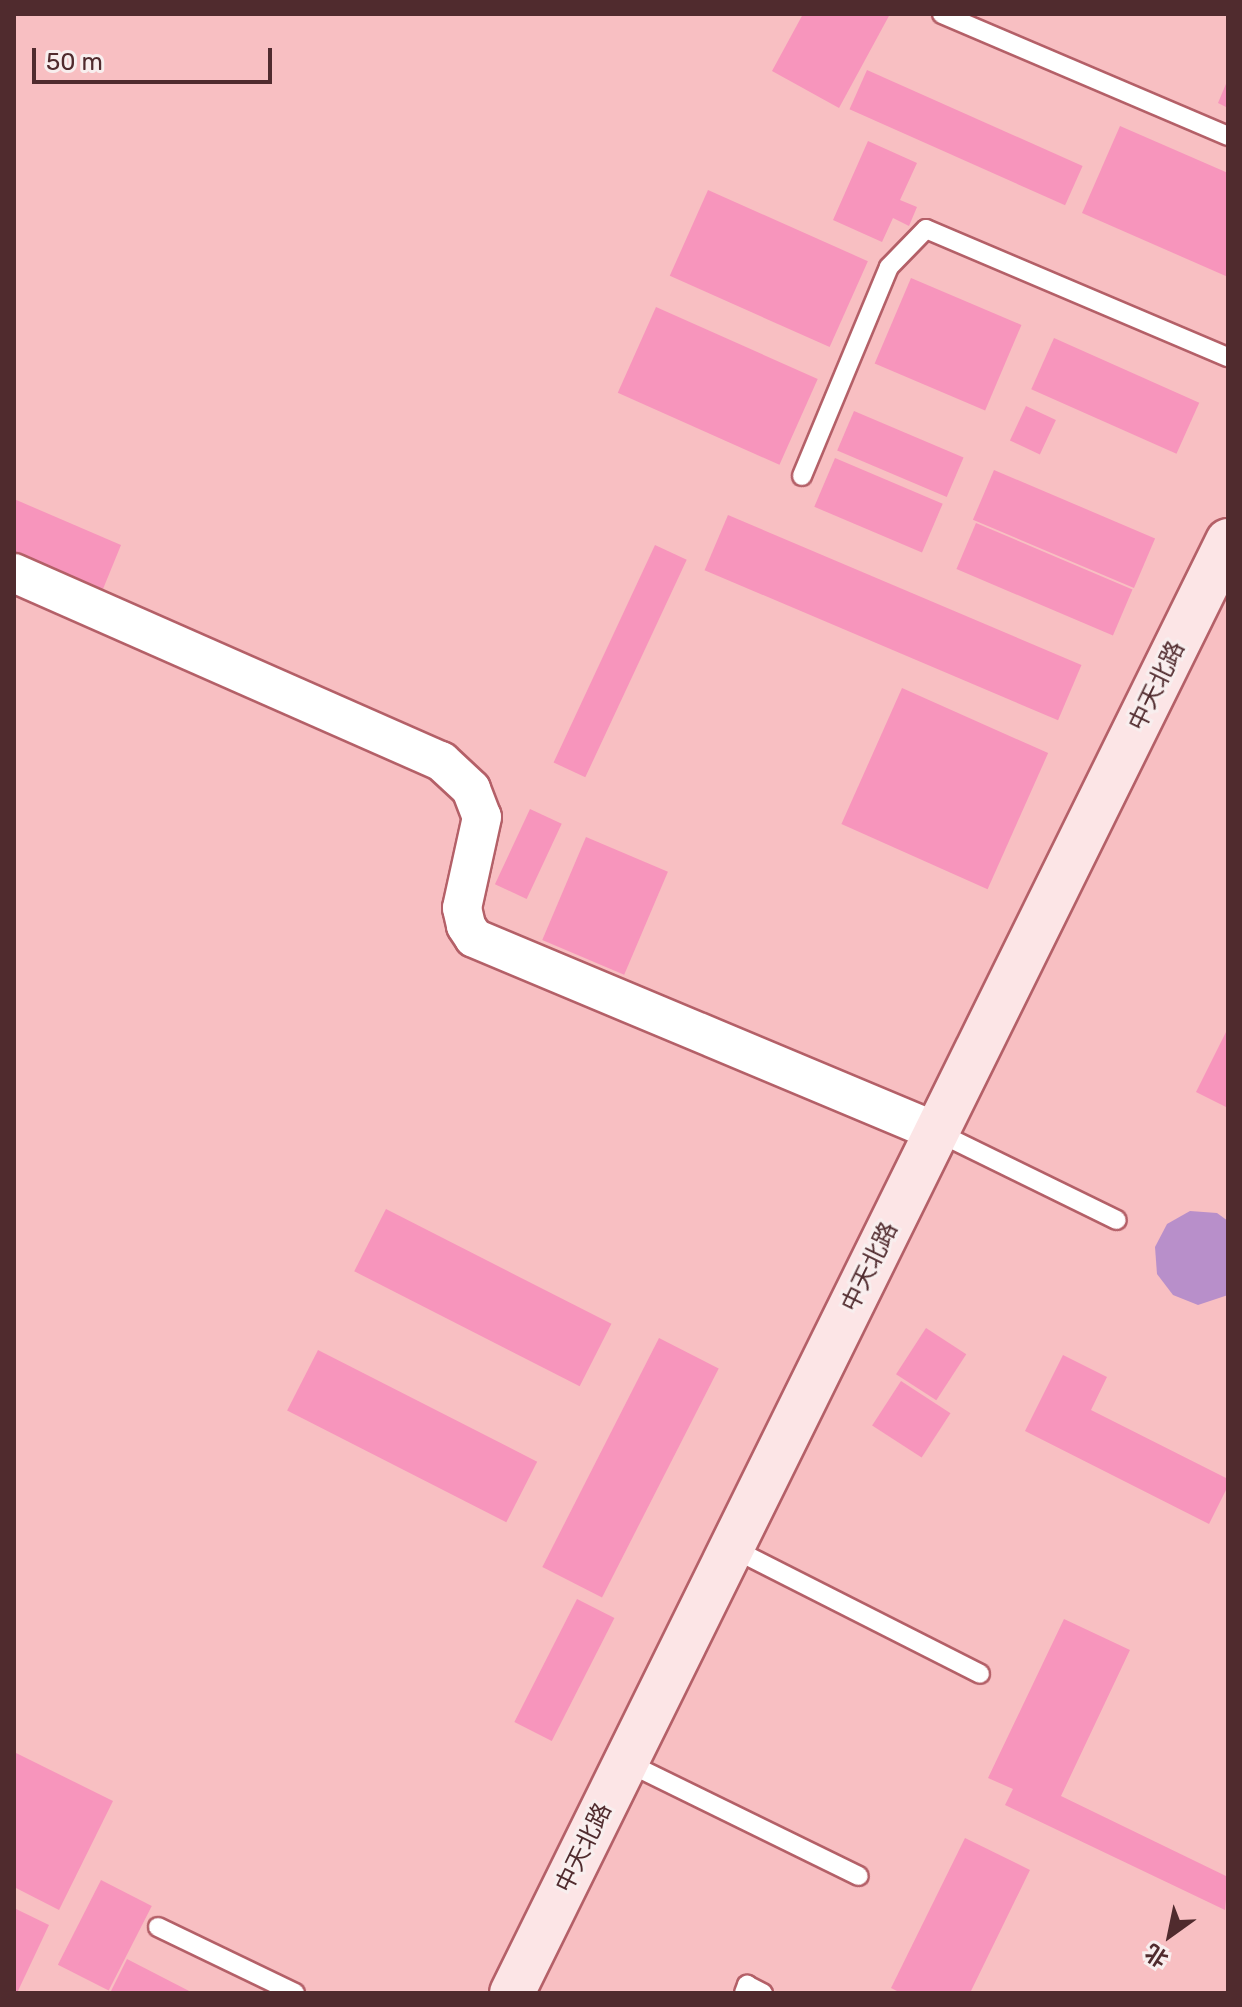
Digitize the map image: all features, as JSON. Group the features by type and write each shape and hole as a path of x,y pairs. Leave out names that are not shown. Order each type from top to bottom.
{"main road":[{"name":"中天北路","path":"512,1993 1228,541"}],"street":[{"path":"14,573 441,761 471,789 482,817 462,908 466,926 474,938 937,1132"}],"lane":[{"path":"942,14 1228,136"},
{"path":"802,476 889,267 926,229 1228,357"},
{"path":"937,1132 1117,1220"},
{"path":"732,1548 980,1674"},
{"path":"626,1762 859,1876"},
{"path":"158,1927 295,1993"},
{"path":"744,1993 747,1985 763,1993"}],"shaded area":[{"path":"1190,1211 1217,1213 1228,1221 1228,1295 1198,1305 1173,1295 1157,1274 1155,1247 1167,1224"}],"building":[{"path":"803,14 890,14 839,108 772,71"},
{"path":"867,70 1083,166 1065,205 850,109"},
{"path":"1228,79 1228,108 1218,103"},
{"path":"1120,126 1228,173 1228,277 1082,213"},
{"path":"868,141 917,163 900,200 917,207 909,226 893,218 882,242 833,220"},
{"path":"708,190 868,261 830,347 670,276"},
{"path":"911,278 1021,325 985,410 875,364"},
{"path":"656,307 818,379 779,465 618,393"},
{"path":"1054,338 1199,403 1176,454 1031,389"},
{"path":"1026,406 1056,420 1040,454 1010,440"},
{"path":"854,411 964,457 947,497 837,451"},
{"path":"835,458 943,504 922,553 814,507"},
{"path":"994,470 1155,538 1134,588 973,520"},
{"path":"14,499 121,545 103,589 14,551"},
{"path":"728,515 1081,665 1058,720 705,570"},
{"path":"976,523 1132,589 1113,635 956,569"},
{"path":"655,545 687,560 585,777 554,763"},
{"path":"902,688 1048,753 988,889 841,824"},
{"path":"530,809 562,824 527,899 495,884"},
{"path":"586,837 668,872 624,975 542,940"},
{"path":"1228,1028 1228,1108 1196,1092"},
{"path":"386,1209 611,1324 580,1386 354,1271"},
{"path":"926,1328 966,1354 936,1400 896,1374"},
{"path":"659,1338 719,1368 602,1597 542,1567"},
{"path":"318,1350 537,1462 506,1522 287,1411"},
{"path":"1063,1355 1107,1377 1091,1410 1228,1479 1228,1486 1209,1524 1025,1431"},
{"path":"901,1381 950,1413 922,1458 872,1425"},
{"path":"577,1599 614,1618 552,1741 514,1722"},
{"path":"1064,1619 1130,1650 1061,1796 1228,1877 1225,1910 1005,1805 1013,1789 988,1778"},
{"path":"14,1752 113,1801 59,1910 14,1887"},
{"path":"965,1838 1030,1870 970,1993 901,1993 891,1988"},
{"path":"101,1880 152,1906 109,1991 58,1965"},
{"path":"14,1908 49,1925 17,1993 14,1993"},
{"path":"127,1959 193,1993 110,1993"}]}
